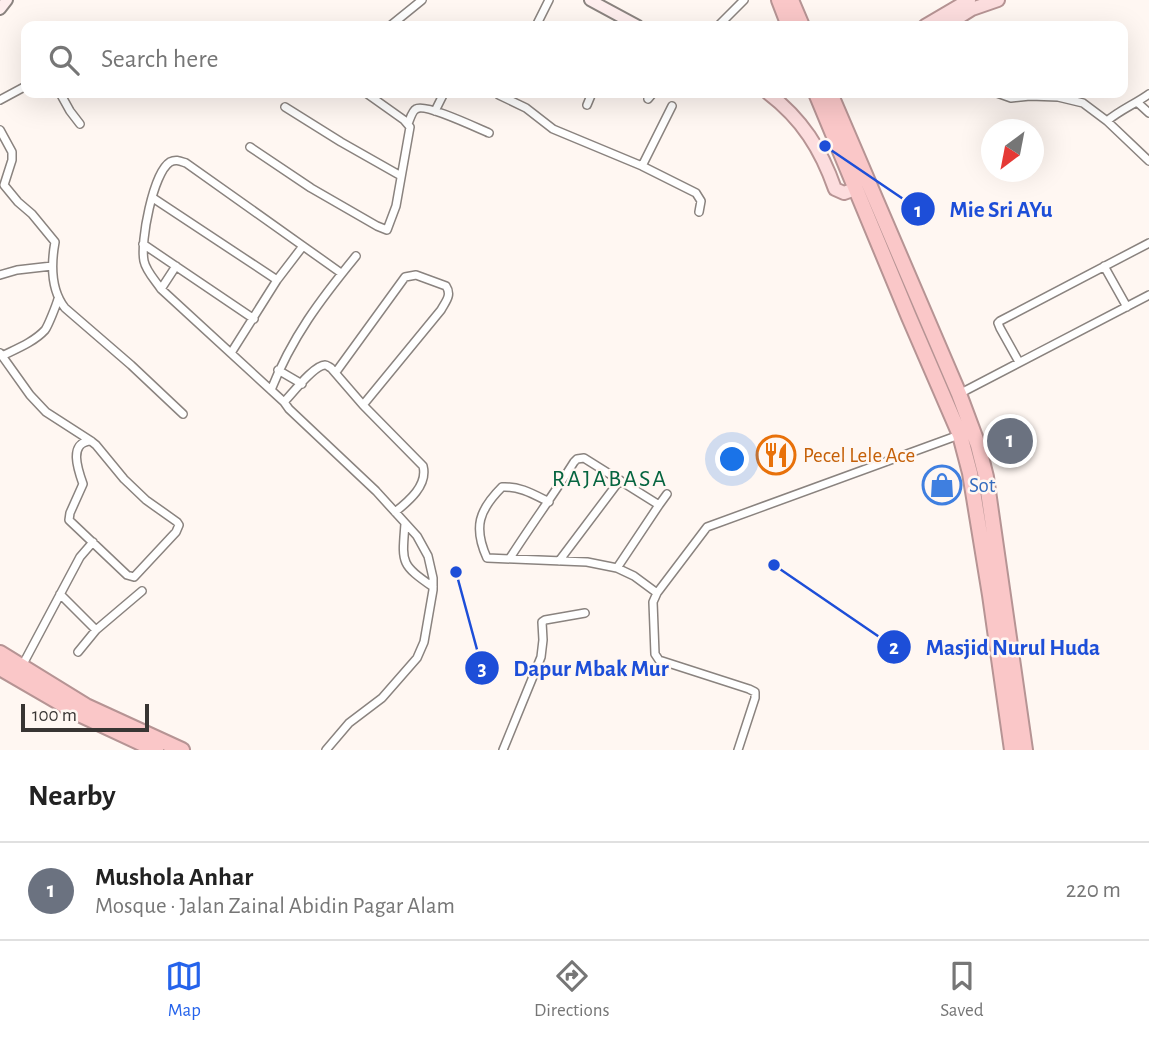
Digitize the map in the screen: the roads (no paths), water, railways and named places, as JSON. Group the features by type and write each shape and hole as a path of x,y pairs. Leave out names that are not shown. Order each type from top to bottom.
{"highway":[{"path":"779,0 797,21"},
{"path":"791,0 799,21"},
{"path":"818,98 960,435 970,473 1000,672 1025,750"},
{"path":"833,98 978,445 986,477 1012,704 1012,750"},
{"path":"0,653 86,706 182,750"},
{"path":"0,668 81,715 156,750"},
{"path":"1000,672 997,697 1002,750"}],"main road":[{"path":"933,21 969,0"},
{"path":"953,21 972,9 998,0"},
{"path":"774,98 799,122 820,153 836,190 844,193 855,189"}],"street":[{"path":"0,9 7,0"},
{"path":"396,21 422,0"},
{"path":"538,21 549,0"},
{"path":"590,0 623,21"},
{"path":"723,21 744,0"},
{"path":"0,100 21,89"},
{"path":"1107,121 1149,94"},
{"path":"63,98 80,124"},
{"path":"250,147 311,188 387,229 396,206 410,130 408,124 373,98"},
{"path":"435,111 442,98"},
{"path":"507,98 526,108 552,129 642,166 696,193 701,201 699,212"},
{"path":"587,105 590,98"},
{"path":"1064,98 1088,105 1149,161"},
{"path":"1137,103 1149,113"},
{"path":"642,166 672,106"},
{"path":"285,107 401,176"},
{"path":"408,124 417,108 435,111 489,133"},
{"path":"0,130 12,152 4,183 55,242 52,266 58,299 183,414"},
{"path":"326,750 349,723 382,698 417,657 424,642 433,587 428,555 417,536 376,491 161,289 150,274 144,263 143,244 146,219 158,179 172,161 186,163 341,273"},
{"path":"0,197 8,190"},
{"path":"153,198 277,280"},
{"path":"1019,362 998,323 1149,243"},
{"path":"143,244 254,319"},
{"path":"231,353 277,280 303,246"},
{"path":"271,390 278,370 300,328 356,256"},
{"path":"0,275 52,266"},
{"path":"161,289 176,266"},
{"path":"1104,266 1127,307"},
{"path":"336,372 405,277 416,275 446,286 450,291 449,296 441,310 363,405"},
{"path":"959,394 1149,295"},
{"path":"58,299 47,328 24,346 1,355 46,412 91,441 124,479 179,525 174,535 134,577 127,575 69,520 83,484 77,449 80,444 91,441"},
{"path":"284,402 318,367 325,365 336,372 363,405 423,466 425,474 419,487 395,512"},
{"path":"278,370 302,384"},
{"path":"738,750 755,692 659,660 655,654 652,607 657,593 707,527 960,435"},
{"path":"510,558 577,459 584,458 659,505"},
{"path":"559,561 620,480"},
{"path":"549,502 513,486 502,487 492,497 479,522 479,531 488,558 587,562 617,568 634,576 657,593"},
{"path":"617,568 667,494"},
{"path":"405,524 405,563 433,587"},
{"path":"22,667 80,557 93,541"},
{"path":"78,652 96,630 142,592"},
{"path":"60,594 96,630"},
{"path":"503,750 541,657 542,622 585,613"}],"place":[{"name":"Mie Sri AYu","path":"825,146"},
{"name":"Mushola Anhar","path":"1010,441"},
{"name":"Pecel Lele Ace","path":"776,455"},
{"name":"Sot","path":"942,485"},
{"name":"Masjid Nurul Huda","path":"774,565"},
{"name":"Dapur Mbak Mur","path":"456,572"}],"district":[{"name":"RAJABASA","path":"610,479"}]}
